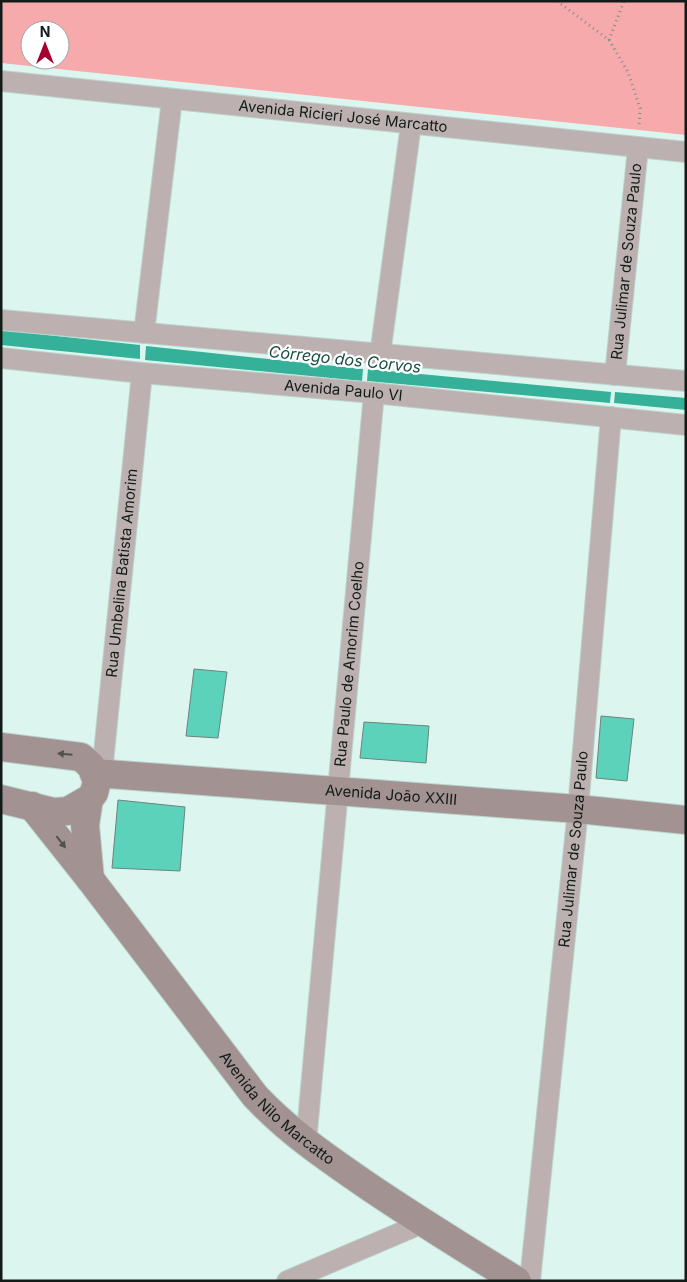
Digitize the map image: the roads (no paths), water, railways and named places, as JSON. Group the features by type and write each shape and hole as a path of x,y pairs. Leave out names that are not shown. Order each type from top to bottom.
{"street":[{"name":"Avenida Ricieri José Marcatto","path":"1,80 686,152"},
{"path":"144,333 172,99"},
{"path":"380,355 411,124"},
{"name":"Rua Julimar de Souza Paulo","path":"615,375 638,148"},
{"path":"1,320 686,382"},
{"name":"Avenida Paulo VI","path":"1,358 686,424"},
{"name":"Rua Umbelina Batista Amorim","path":"95,781 142,373"},
{"name":"Rua Paulo de Amorim Coelho","path":"306,1143 374,393"},
{"name":"Rua Julimar de Souza Paulo","path":"530,1281 578,809 611,417"},
{"path":"1,747 74,755 86,760 95,781 85,825 90,879"},
{"path":"1,799 54,812 68,810 95,781"},
{"name":"Avenida João XXIII","path":"95,781 339,792 578,809 686,820"},
{"name":"Avenida Nilo Marcatto","path":"32,806 255,1096 276,1119 306,1143 422,1223 517,1281"},
{"path":"287,1281 422,1223"}],"water label":[{"name":"Córrego dos Corvos","path":"345,359"}]}
